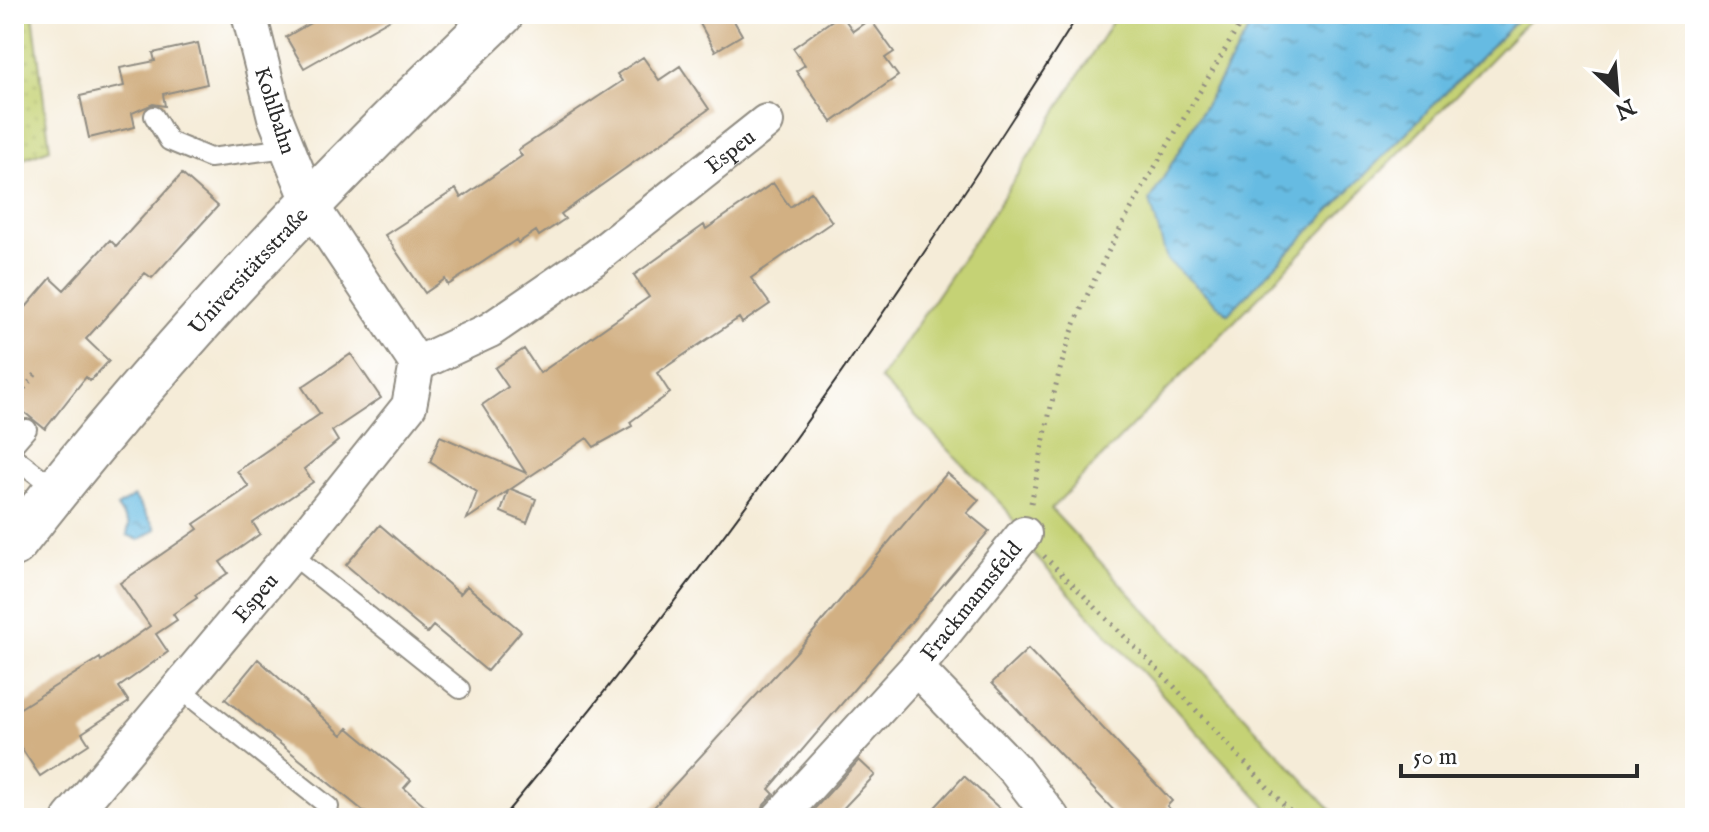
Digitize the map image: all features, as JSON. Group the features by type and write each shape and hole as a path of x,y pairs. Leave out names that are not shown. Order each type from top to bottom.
{"street":[{"name":"Kohlbahn","path":"249,14 275,117 310,204"},
{"name":"Universitätsstraße","path":"14,544 56,489 310,204 501,14"},
{"name":"Espeu","path":"70,818 291,554 409,406 417,364 490,330 585,265 766,122"},
{"path":"310,204 417,364"},
{"name":"Frackmannsfeld","path":"779,818 916,668 1024,534"},
{"name":"Frackmannsfeld","path":"916,668 1015,770 1052,818"}],"lane":[{"path":"154,116 169,141 210,158 287,148"},
{"path":"14,444 27,429"},
{"path":"14,457 56,489"},
{"path":"291,554 460,689"},
{"path":"179,688 329,807"}],"path":[{"path":"1246,14 1099,269 1075,322 1053,393 1024,534 1170,682 1296,818"},
{"path":"14,401 39,370"}],"green space":[{"path":"14,14 33,14 50,149 14,162"},
{"path":"1117,14 1258,14 1150,201 1228,313 1518,19 1515,14 1535,14 1051,509 1339,818 1276,818 1035,556 1006,509 880,379 997,207"}],"water":[{"path":"1258,14 1515,14 1519,18 1228,314 1167,260 1150,201"},
{"path":"134,496 156,529 139,540 127,535 129,525 117,507"}],"building":[{"path":"326,14 399,14 304,68 286,37"},
{"path":"713,14 730,14 742,35 715,51 699,22"},
{"path":"841,14 853,31 870,19 894,52 885,58 898,76 832,122 796,71 805,65 793,48"},
{"path":"198,43 207,84 163,94 165,106 153,104 132,113 135,127 89,138 80,96 124,86 120,68 155,61 153,53"},
{"path":"643,57 659,80 680,66 709,109 561,214 565,219 539,236 536,231 518,243 516,240 448,285 445,279 425,293 385,235 456,189 461,198 522,156 518,150 622,81 617,74"},
{"path":"182,174 218,206 152,278 145,273 86,339 109,361 90,381 86,377 45,429 14,404 14,321 51,278 64,290 110,240 116,246"},
{"path":"773,183 790,207 811,192 832,222 751,278 770,304 742,323 739,318 657,373 670,393 630,422 632,426 594,447 587,438 511,489 536,499 527,523 501,512 508,491 467,519 477,492 430,462 440,436 526,473 482,405 508,387 495,368 524,349 540,373 649,297 634,275 704,225 706,229"},
{"path":"351,354 381,398 332,431 338,441 304,469 313,482 253,523 260,534 220,562 228,573 195,595 197,598 173,614 177,620 156,634 168,652 119,687 129,702 82,733 89,744 40,776 14,737 14,712 100,658 101,661 150,626 120,583 198,529 194,524 249,487 237,471 320,414 302,387"},
{"path":"947,473 979,500 967,513 989,531 769,789 774,794 764,805 760,818 644,818 798,650"},
{"path":"380,525 460,594 467,586 521,631 487,671 433,626 427,633 346,565"},
{"path":"1028,649 1172,801 1167,806 1178,818 1121,818 992,683"},
{"path":"258,659 342,735 348,728 411,780 404,788 440,818 372,818 225,699"},
{"path":"859,760 875,775 834,818 806,818"},
{"path":"964,776 1010,818 925,818"}],"tram line":[{"path":"502,818 657,624 804,426 944,222 1079,14"}]}
